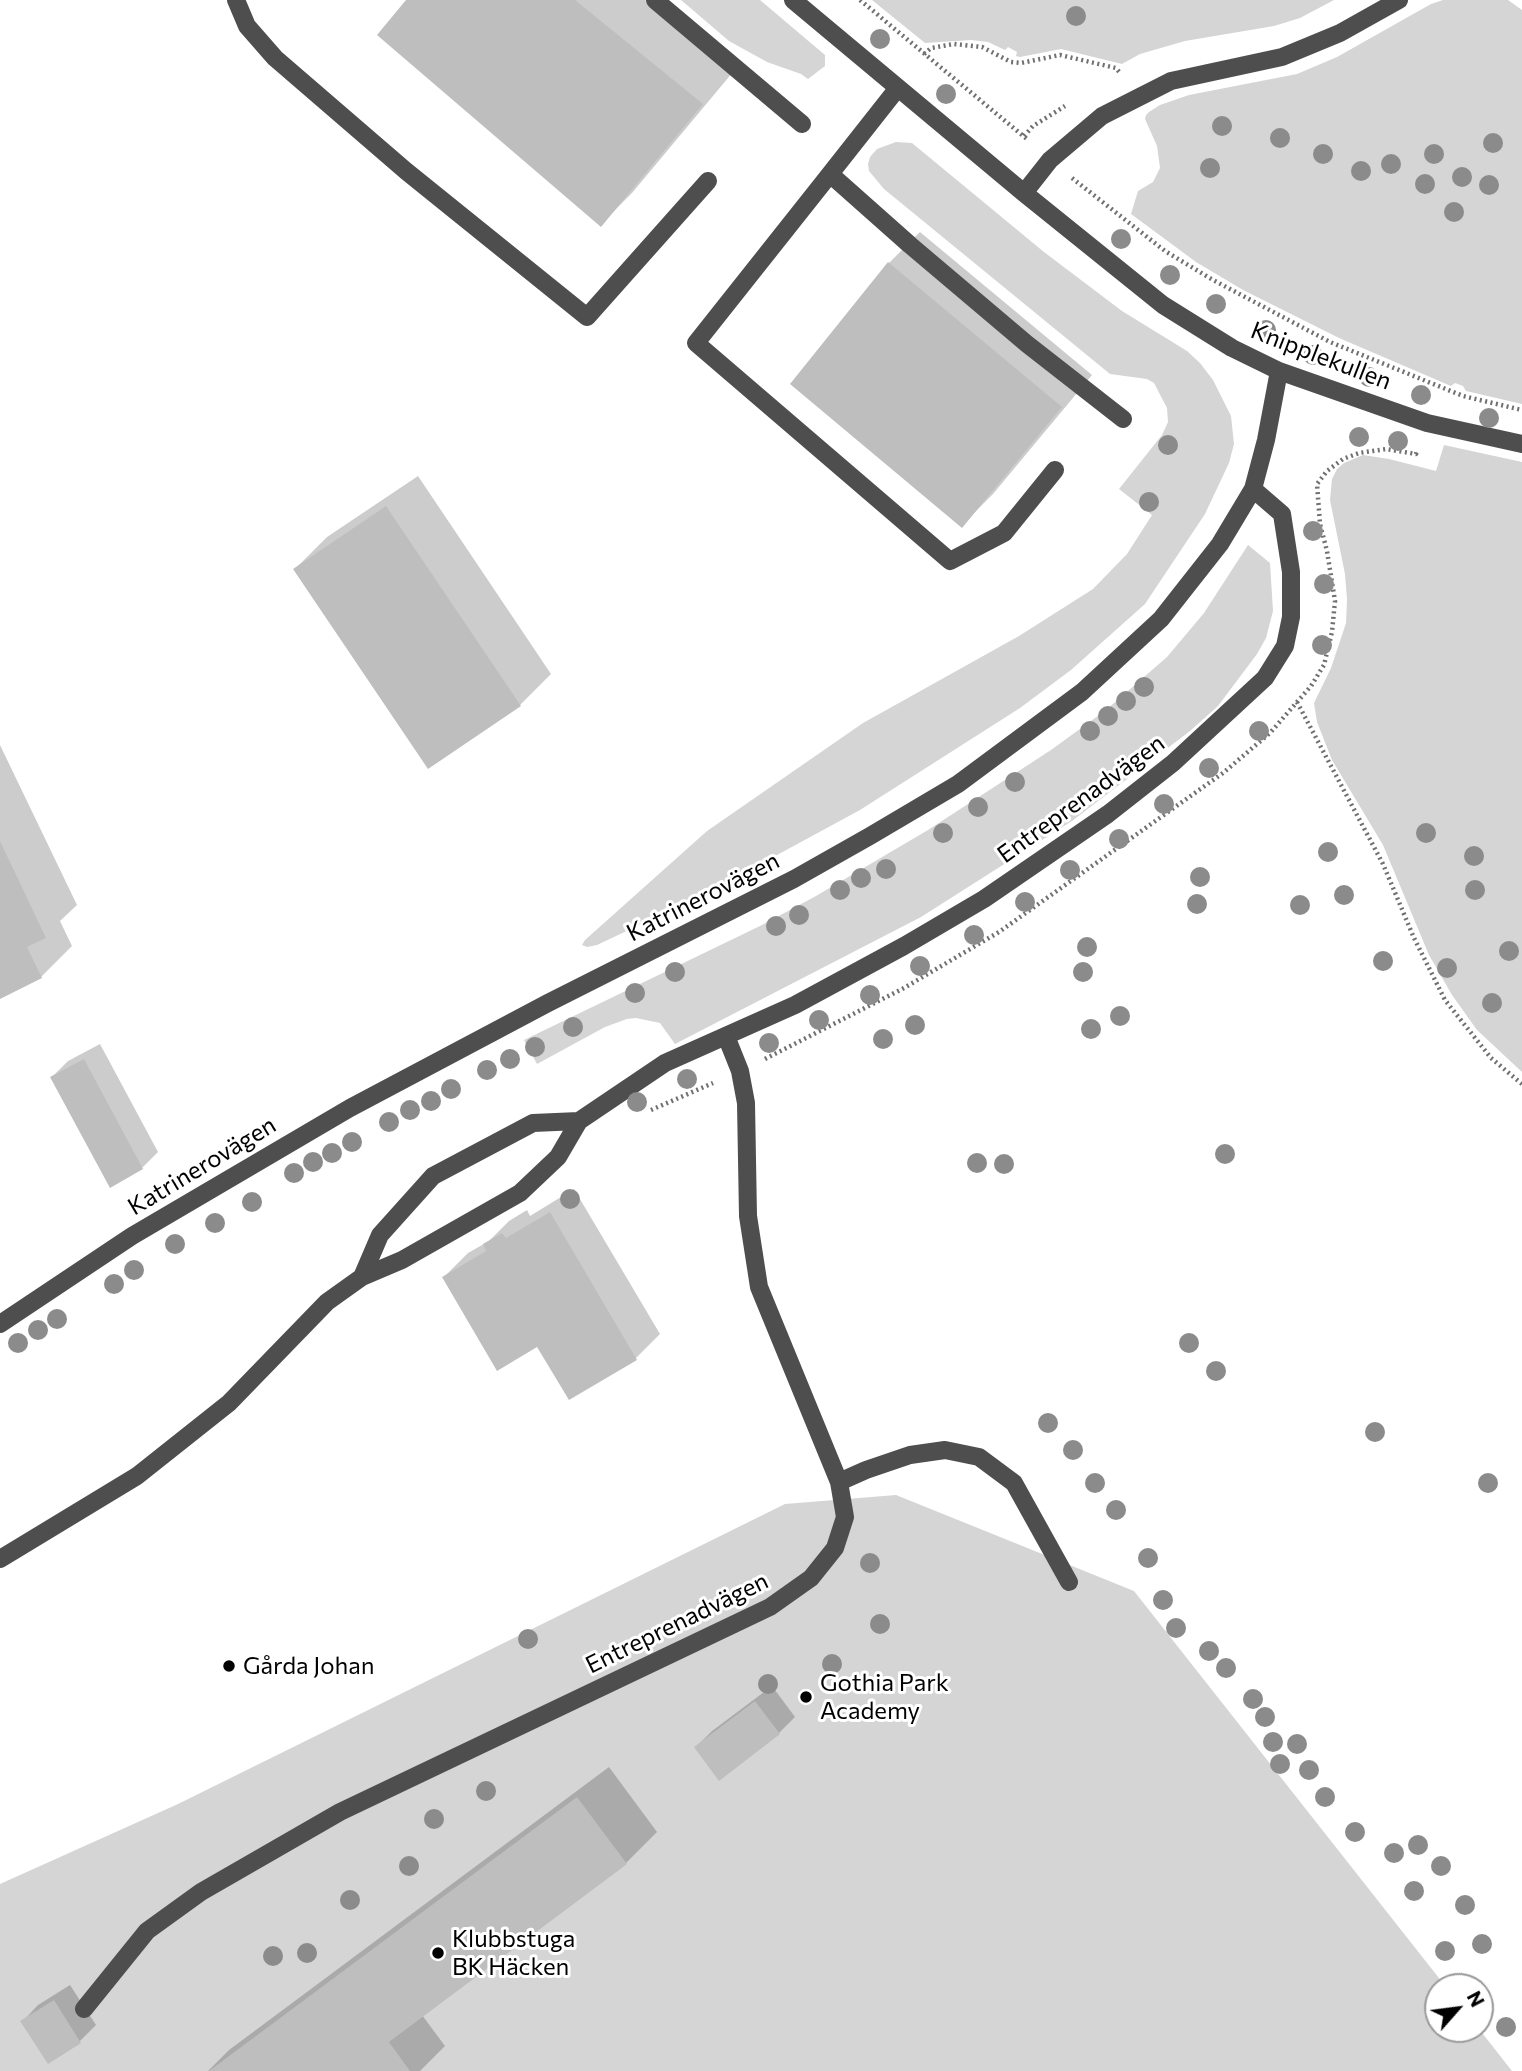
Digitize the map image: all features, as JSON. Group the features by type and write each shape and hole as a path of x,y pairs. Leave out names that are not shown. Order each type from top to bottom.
{"street":[{"path":"236,0 247,26 275,58 406,171 587,317 708,181"},
{"path":"655,0 802,124"},
{"name":"Knipplekullen","path":"793,0 897,89 1163,305 1232,348 1279,371 1427,423 1522,444"},
{"path":"1024,193 1050,160 1102,116 1171,81 1282,57 1340,33 1399,0"},
{"path":"897,89 696,343 950,561 1004,533 1055,470"},
{"path":"830,174 910,246 1027,344 1123,419"},
{"name":"Katrinerovägen","path":"0,1324 132,1236 349,1108 794,878 958,784 1083,692 1161,619 1220,544 1253,489 1266,440 1279,371"},
{"name":"Entreprenadvägen","path":"0,1559 137,1476 229,1403 327,1301 362,1277 402,1260 520,1193 558,1157 579,1121 665,1063 795,1005 904,946 994,892 1108,814 1173,763 1265,678 1286,646 1291,617 1291,572 1282,514 1253,489"},
{"name":"Entreprenadvägen","path":"84,2009 147,1931 201,1892 340,1812 770,1608 811,1578 835,1548 845,1517 839,1482 759,1287 748,1216 746,1103 740,1071 726,1036"},
{"path":"362,1277 380,1235 433,1176 533,1123 579,1121"},
{"path":"839,1482 910,1455 945,1450 979,1457 1014,1483 1069,1582"}],"path":[{"path":"860,0 1050,160 1165,251 1213,280 1330,342 1463,396 1522,410"},
{"path":"924,54 930,48 954,44 982,47 1011,62 1021,63 1060,55 1116,68 1120,74"},
{"path":"1297,702 1383,864 1414,938 1445,1000 1491,1058 1522,1084"}],"shaded area":[{"path":"681,0 760,0 825,55 825,66 808,79 767,62 729,41"},
{"path":"872,0 1334,0 1300,18 1274,26 1185,41 1140,54 1122,64 1061,49 1020,57 1008,47 1005,50 988,42 971,40 925,43"},
{"path":"1443,0 1508,0 1522,10 1522,404 1466,391 1463,386 1455,383 1451,386 1339,338 1243,290 1196,262 1131,214 1138,191 1153,182 1160,168 1157,146 1145,119 1149,112 1160,105 1189,95 1297,74 1337,57 1431,4"},
{"path":"896,142 912,143 1044,252 1122,311 1187,351 1200,363 1213,380 1231,416 1234,444 1229,463 1205,514 1145,604 1071,670 1020,708 860,810 707,893 597,945 587,947 582,945 585,940 707,831 863,723 1019,636 1093,589 1127,554 1152,515 1119,489 1162,435 1168,422 1167,408 1154,383 1147,379 1110,374 884,189 869,171 868,164 877,149"},
{"path":"1444,445 1522,462 1522,1072 1477,1030 1452,995 1429,955 1383,845 1332,760 1317,722 1314,703 1331,668 1346,623 1345,574 1330,500 1332,479 1337,469 1363,455 1436,471"},
{"path":"1248,545 1270,563 1273,611 1266,638 1257,654 1218,706 1190,731 1072,821 921,917 675,1044 660,1023 627,1019 605,1027 537,1064 524,1040 760,926 816,896 928,830 1051,750 1106,710 1167,657 1204,613"},
{"name":"Gothia Park Academy","path":"896,1495 1134,1591 1435,1973 1424,1973 1424,2043 1490,2043 1512,2071 0,2071 0,1884 178,1804 785,1504"}],"building":[{"path":"406,0 575,0 703,104 601,227 377,35"},
{"path":"888,262 1062,407 962,528 790,384"},
{"path":"386,506 521,706 428,769 293,569"},
{"path":"0,841 46,938 27,947 42,978 0,999"},
{"path":"84,1059 143,1169 110,1188 50,1077"},
{"path":"550,1212 637,1360 569,1400 537,1347 497,1371 442,1277 486,1251 483,1244 502,1233 506,1238"},
{"path":"755,1701 780,1734 719,1781 694,1747"},
{"name":"Klubbstuga BK Häcken","path":"577,1797 627,1864 389,2042 410,2071 209,2071"},
{"path":"54,2000 81,2043 48,2064 20,2021"}],"place":[{"name":"Gårda Johan","path":"229,1666"},
{"name":"Gothia Park Academy","path":"806,1697"},
{"name":"Klubbstuga BK Häcken","path":"438,1953"}]}
